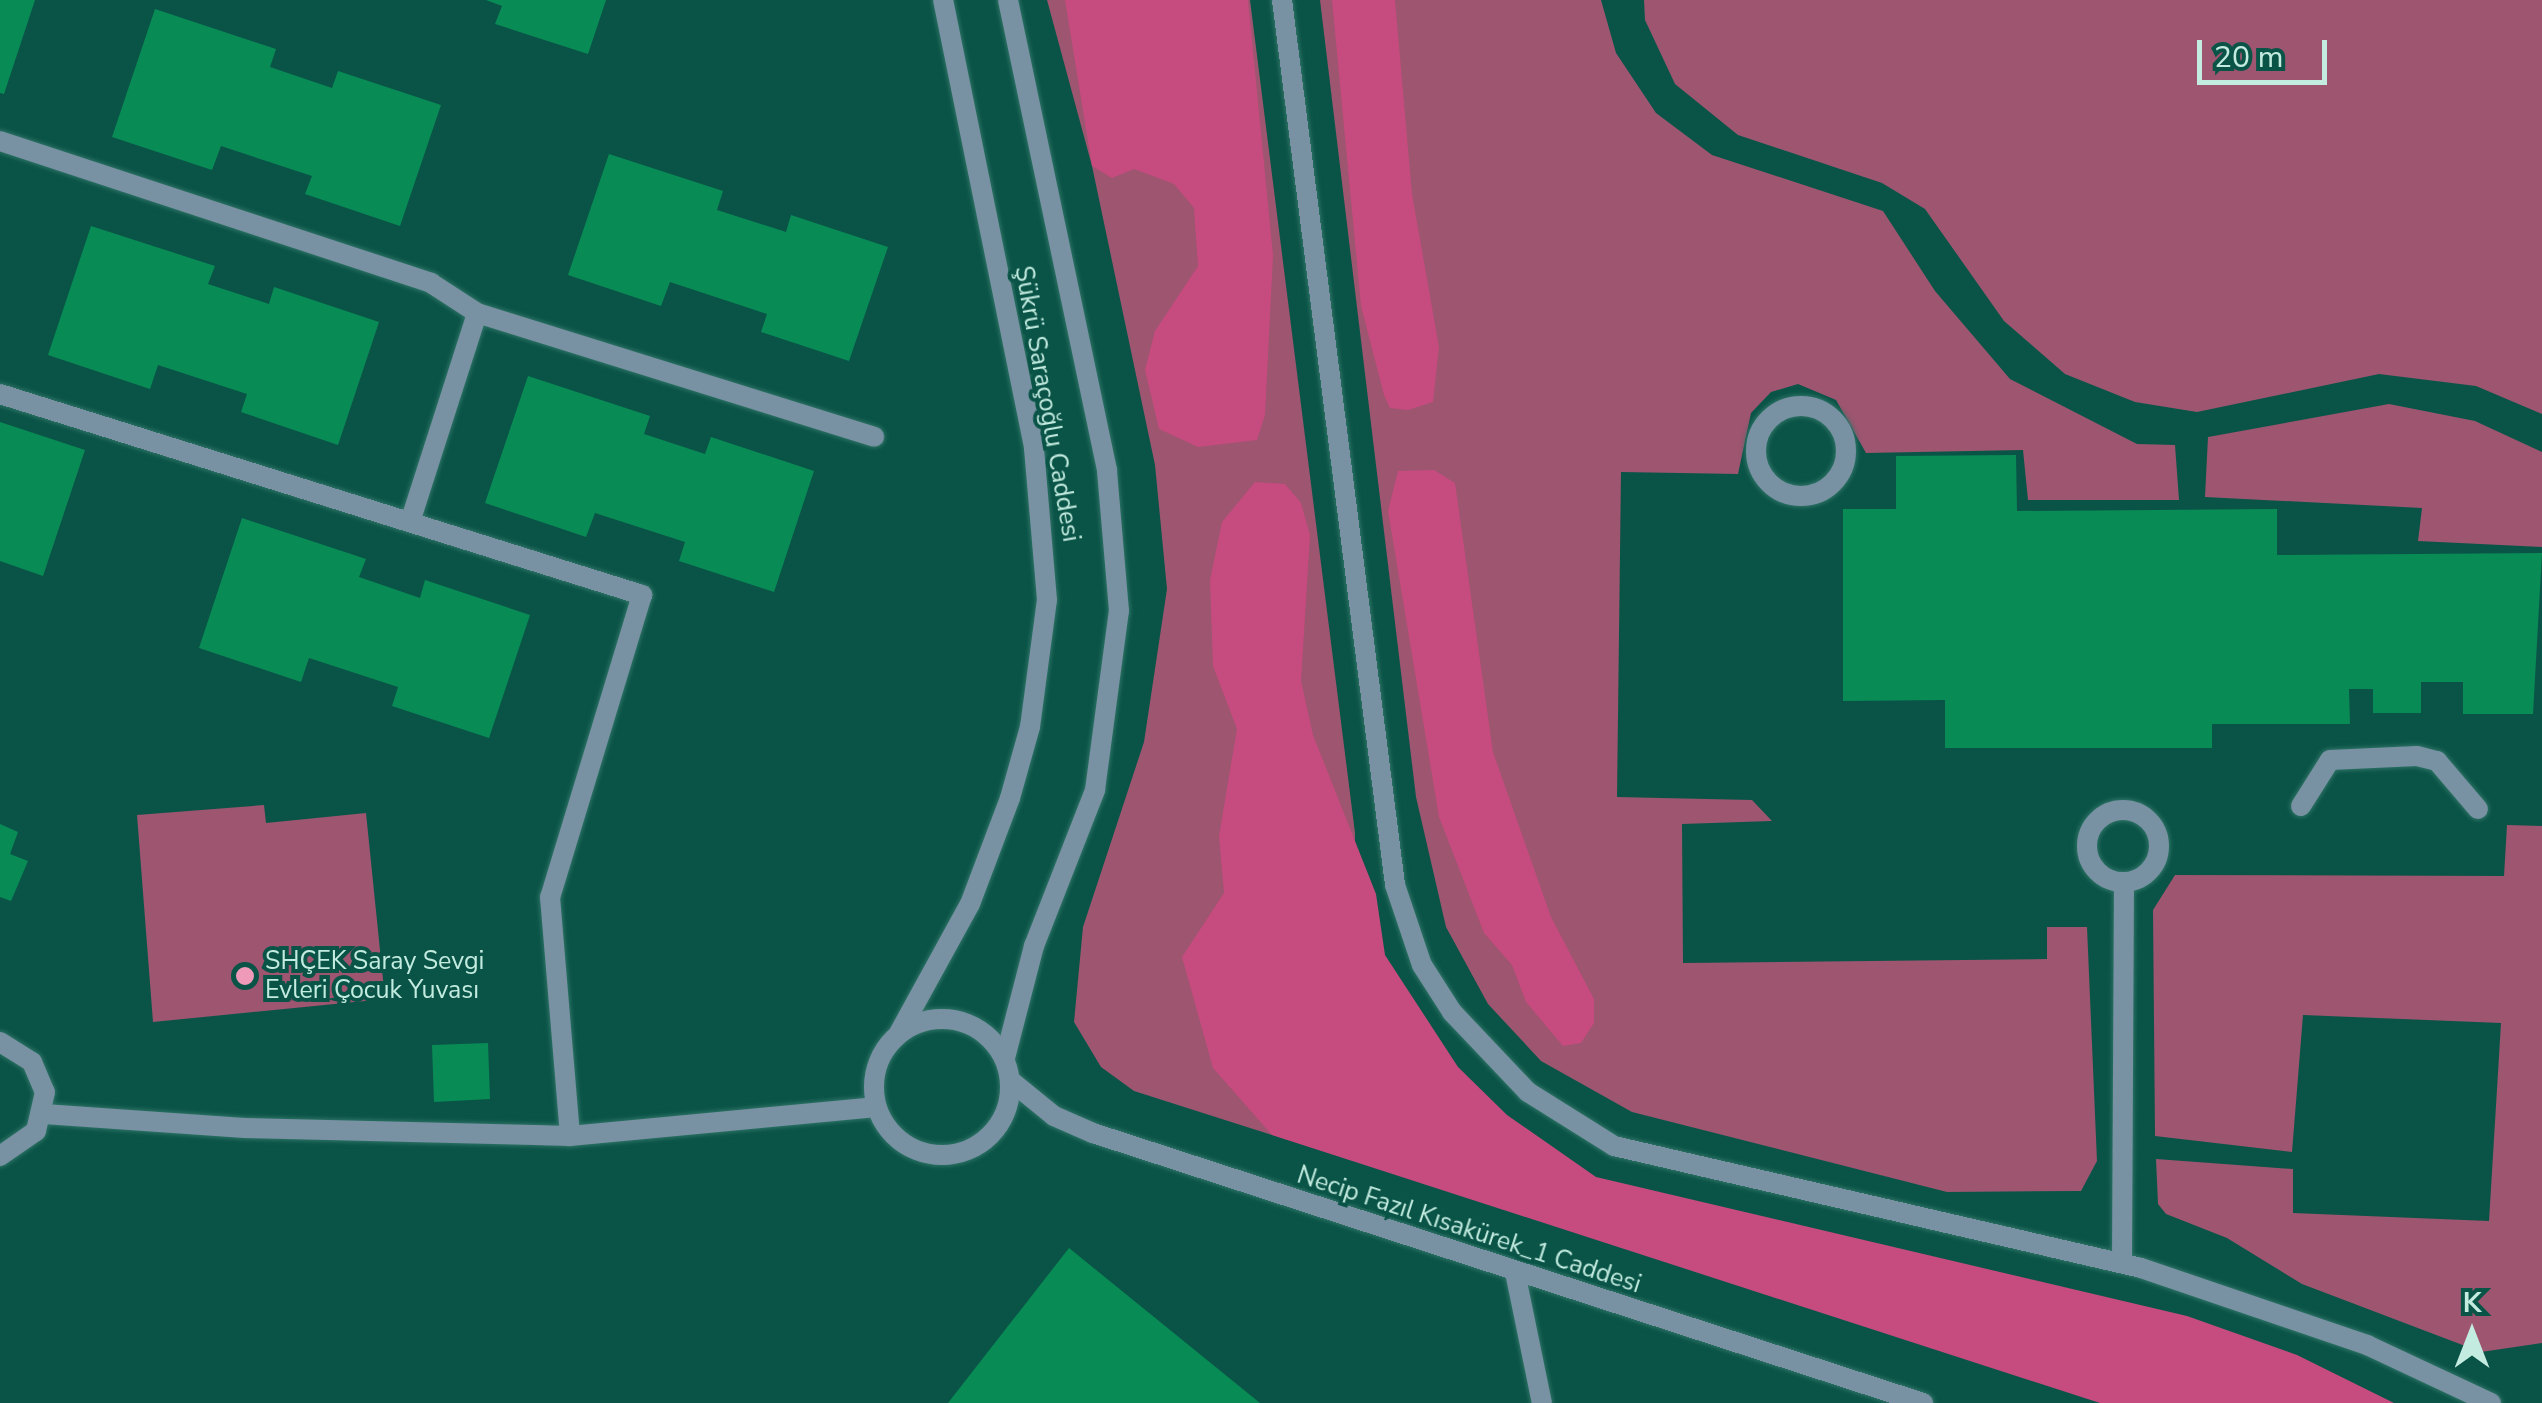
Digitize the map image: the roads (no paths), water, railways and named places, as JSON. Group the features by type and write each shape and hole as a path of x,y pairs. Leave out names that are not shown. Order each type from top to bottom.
{"street":[{"name":"Şükrü Saraçoğlu Caddesi","path":"876,1107 876,1070 970,904 1010,798 1042,657 1049,560 1034,448 943,0"},
{"path":"44,1114 245,1128 570,1136 876,1107 896,1138 949,1155 997,1129 1011,1080 1005,1058 1034,946 1095,790 1119,611 1107,470 1008,0"},
{"path":"1282,0 1395,885 1422,965 1452,1012 1528,1092 1614,1146 1701,1172 2122,1262 2367,1345 2491,1403"},
{"path":"0,141 431,283 477,312 874,437"},
{"path":"411,519 477,312"},
{"path":"0,394 411,519 642,595 550,897 570,1136"},
{"path":"1802,405 1829,416 1846,453 1826,490 1799,497 1770,484 1756,458 1762,427 1802,405"},
{"path":"2301,806 2330,760 2417,756 2437,762 2478,808"},
{"path":"2122,1262 2124,882"},
{"path":"899,1034 926,1020 964,1022 1005,1058"},
{"path":"0,1042 19,1050 40,1076 44,1114 24,1144 0,1156"},
{"name":"Necip Fazıl Kısakürek_1 Caddesi","path":"1011,1080 1054,1116 1093,1134 1923,1403"},
{"path":"1515,1272 1542,1403"}],"place":[{"name":"SHÇEK Saray Sevgi Evleri Çocuk Yuvası","path":"245,976"}]}
